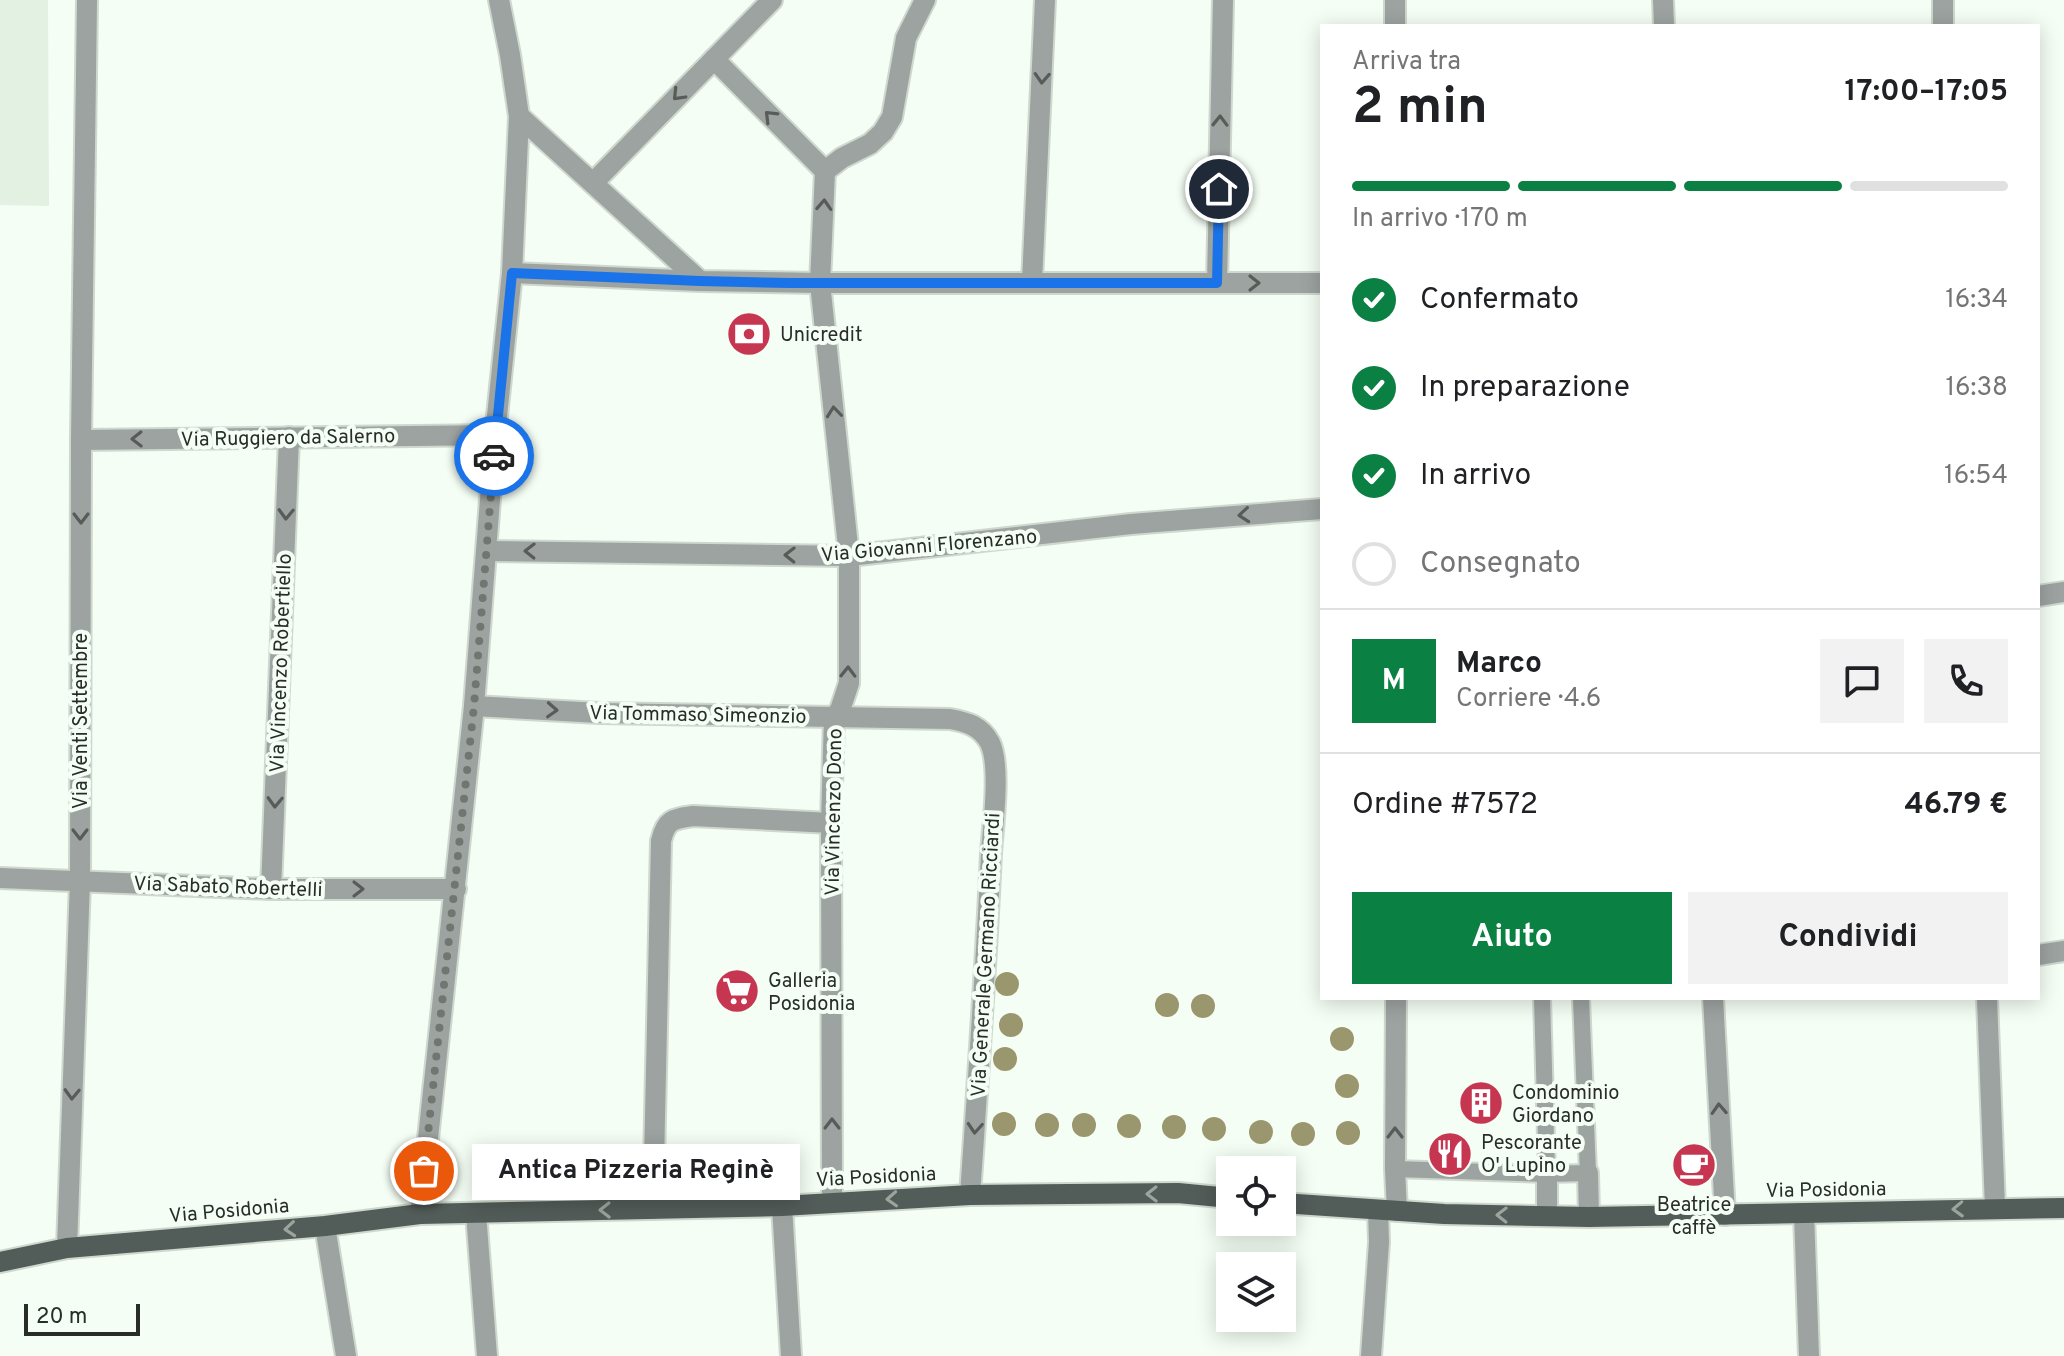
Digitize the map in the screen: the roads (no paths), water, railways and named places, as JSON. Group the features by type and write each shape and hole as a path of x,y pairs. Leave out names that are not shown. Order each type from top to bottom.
{"main road":[{"name":"Via Posidonia","path":"0,1262 67,1248 325,1226 420,1214 782,1206 970,1195 1178,1193 1216,1197"},
{"name":"Via Posidonia","path":"1296,1204 1388,1211 1589,1217 2064,1208"}],"street":[{"name":"Via Venti Settembre","path":"67,1248 80,881 81,440 87,0"},
{"path":"420,1214 474,706 495,435 512,273 519,116 499,0"},
{"path":"593,183 772,0"},
{"path":"714,59 825,171 842,158 870,144 883,132 892,117 906,38 925,0"},
{"path":"1032,282 1045,0"},
{"path":"1217,283 1223,0"},
{"path":"1395,0 1395,24"},
{"path":"1663,0 1664,24"},
{"path":"1943,0 1943,24"},
{"path":"519,116 700,281"},
{"name":"Via Vincenzo Dono","path":"825,171 820,283 849,556 849,683 840,710 834,717 831,823 832,1202"},
{"path":"512,273 820,283 1320,283"},
{"name":"Via Ruggiero da Salerno","path":"81,440 495,435"},
{"name":"Via Vincenzo Robertiello","path":"271,889 289,437"},
{"name":"Via Giovanni Florenzano","path":"487,551 849,556 1131,524 1320,509"},
{"path":"2040,596 2064,592"},
{"name":"Via Tommaso Simeonzio","path":"474,706 599,713 950,719 970,723"},
{"name":"Via Generale Germano Ricciardi","path":"970,723 983,732 991,745 995,771 970,1195"},
{"path":"653,1209 661,841 664,827 671,821 693,816 831,823"},
{"name":"Via Sabato Robertelli","path":"0,878 271,889 456,889"},
{"path":"2040,955 2064,951"},
{"path":"1371,1356 1379,1242 1395,1169 1396,1000"},
{"path":"1713,1000 1725,1215"},
{"path":"1987,1000 1995,1208"},
{"path":"1588,1173 1589,1217"},
{"path":"1547,1174 1547,1216"},
{"path":"782,1206 791,1356"},
{"path":"476,1213 486,1265 487,1356"},
{"path":"1804,1213 1809,1356"},
{"path":"325,1226 346,1356"}],"lane":[{"path":"1542,1000 1547,1174"},
{"path":"1395,1169 1588,1173 1581,1000"}],"place":[{"name":"Unicredit","path":"749,334"},
{"name":"Galleria Posidonia","path":"737,991"},
{"name":"Condominio Giordano","path":"1481,1103"},
{"name":"Pescorante O' Lupino","path":"1450,1154"},
{"name":"Beatrice caffè","path":"1694,1165"},
{"name":"Antica Pizzeria Reginè","path":"424,1171"}]}
